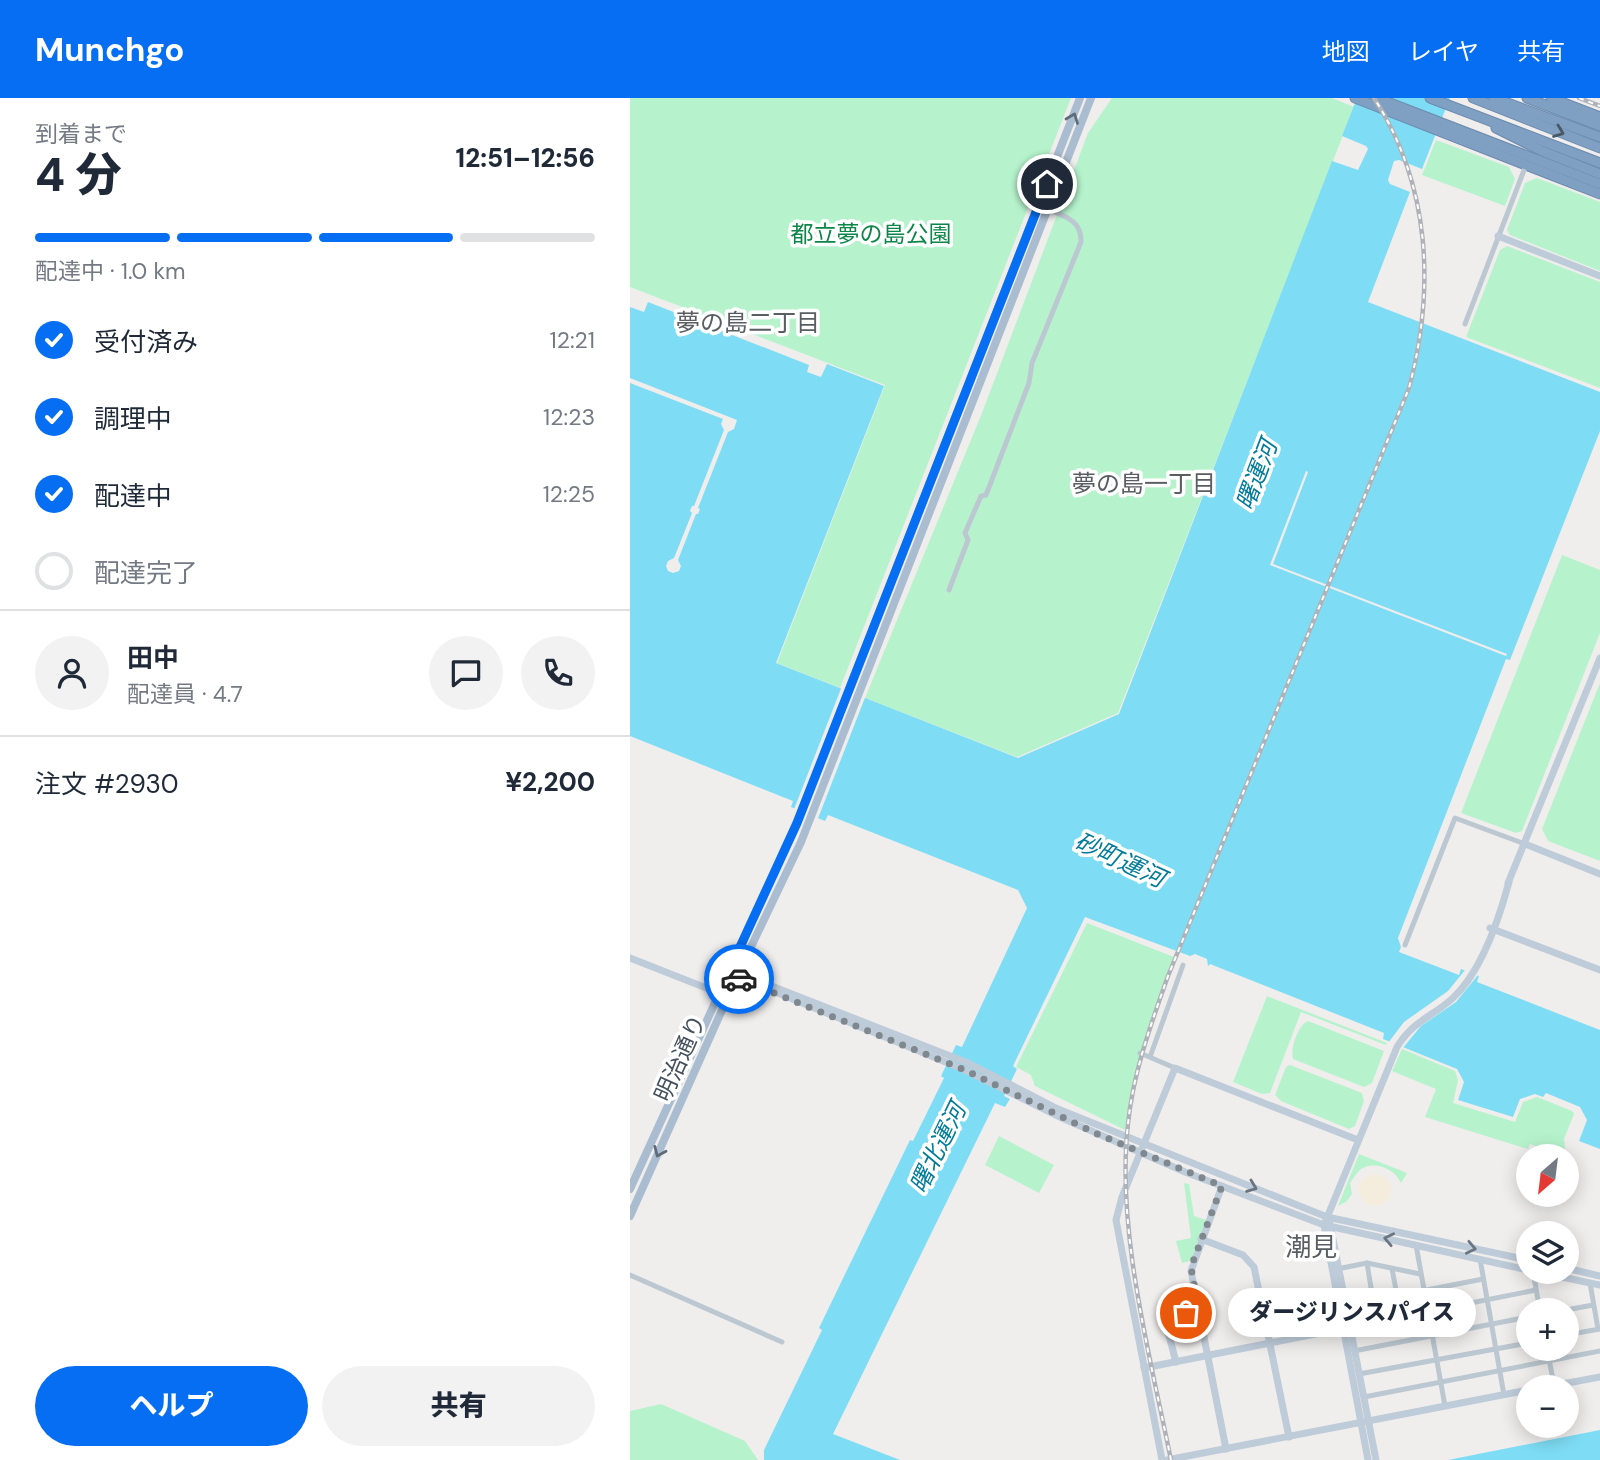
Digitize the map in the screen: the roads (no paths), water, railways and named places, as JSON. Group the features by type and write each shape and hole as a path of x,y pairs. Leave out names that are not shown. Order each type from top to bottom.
{"highway":[{"path":"1355,98 1600,194"},
{"path":"1377,98 1600,184"},
{"path":"1430,98 1600,163"},
{"path":"1473,98 1600,148"},
{"path":"1494,98 1600,137"},
{"path":"1527,98 1600,127"},
{"path":"1551,98 1600,117"},
{"path":"1472,114 1516,140 1600,174"}],"main road":[{"name":"明治通り","path":"630,1189 797,823 1080,98"},
{"name":"明治通り","path":"630,1216 801,842 1091,98"}],"street":[{"path":"1465,324 1526,164"},
{"path":"949,590 968,540 965,533 981,496 986,495 1028,383 1032,363 1081,242 1079,229 1074,221 1047,209"},
{"path":"1498,236 1600,276"},
{"path":"1376,1460 1365,1423 1327,1223 1357,1140 1395,1046 1407,1025 1453,993 1472,972 1600,658"},
{"path":"1405,944 1455,818 1600,874"},
{"path":"1491,928 1600,970"},
{"path":"630,958 728,997"},
{"path":"1150,1058 1183,965"},
{"path":"729,971 942,1057 1327,1223 1516,1258"},
{"path":"1139,1054 1357,1140"},
{"path":"1175,1068 1122,1197 1116,1220 1165,1460 1516,1392"},
{"path":"1015,1090 1062,1118 1222,1186 1327,1223 1516,1267"},
{"path":"1222,1186 1191,1267 1226,1449"},
{"path":"1327,1223 1345,1306 1346,1327 1364,1396 1368,1460"},
{"path":"1201,1239 1237,1252 1251,1262 1256,1273 1289,1437"},
{"path":"1416,1245 1445,1406"},
{"path":"1480,1259 1504,1395"},
{"path":"1338,1269 1367,1263 1420,1275"},
{"path":"1367,1263 1373,1300"},
{"path":"1392,1269 1397,1295"},
{"path":"1579,1271 1600,1276"},
{"path":"630,1275 782,1342"},
{"path":"1345,1306 1483,1279"},
{"path":"1579,1281 1600,1285"},
{"path":"1579,1333 1599,1329 1590,1283"},
{"path":"1536,1284 1538,1298"},
{"path":"1144,1367 1536,1290"},
{"path":"1579,1308 1593,1305"},
{"path":"1176,1362 1167,1328 1174,1320 1198,1308"},
{"path":"1354,1351 1516,1319"},
{"path":"1359,1374 1516,1345"},
{"path":"1579,1355 1600,1351"},
{"path":"1364,1396 1549,1361 1551,1375"},
{"path":"1579,1381 1600,1377"}],"water":[{"path":"1357,98 1450,98 1422,169 1399,160 1394,161 1388,180 1390,184 1410,192 1368,302 1600,392 1600,431 1510,660 1506,659 1398,938 1401,947 1399,952 1459,975 1461,969 1479,976 1477,982 1600,1030 1600,1149 1579,1141 1587,1120 1580,1107 1546,1093 1543,1097 1535,1094 1520,1099 1513,1117 1458,1100 1464,1082 1457,1069 1383,1039 1384,1033 1210,964 1208,966 1207,959 1195,954 1190,956 1085,917 1013,1066 1017,1069 1004,1096 1010,1099 1005,1107 995,1103 833,1434 900,1460 764,1460 764,1450 822,1330 819,1328 910,1140 913,1141 944,1078 941,1076 956,1045 962,1047 1027,908 1018,890 828,815 825,821 791,807 793,801 630,736 630,307 644,312 648,302 809,365 807,372 821,377 827,364 884,386 776,663 1018,758 1119,714 1332,161 1358,170 1368,149 1342,136"},
{"path":"1600,1430 1600,1460 1448,1460 1559,1438 1579,1438 1579,1434"}],"railway":[{"path":"1171,1460 1145,1336 1131,1249 1126,1164 1130,1105 1144,1049 1168,976 1409,388 1423,314 1423,239 1407,167 1393,132 1374,98"},
{"path":"1579,98 1600,106"}],"place":[{"name":"ダージリンスパイス","path":"1186,1313"}],"district":[{"name":"夢の島二丁目","path":"748,323"},
{"name":"夢の島一丁目","path":"1144,484"},
{"name":"潮見","path":"1311,1247"}],"park label":[{"name":"都立夢の島公園","path":"871,234"}],"water label":[{"name":"曙運河","path":"1257,475"},
{"name":"砂町運河","path":"1120,860"},
{"name":"曙北運河","path":"938,1148"}]}
